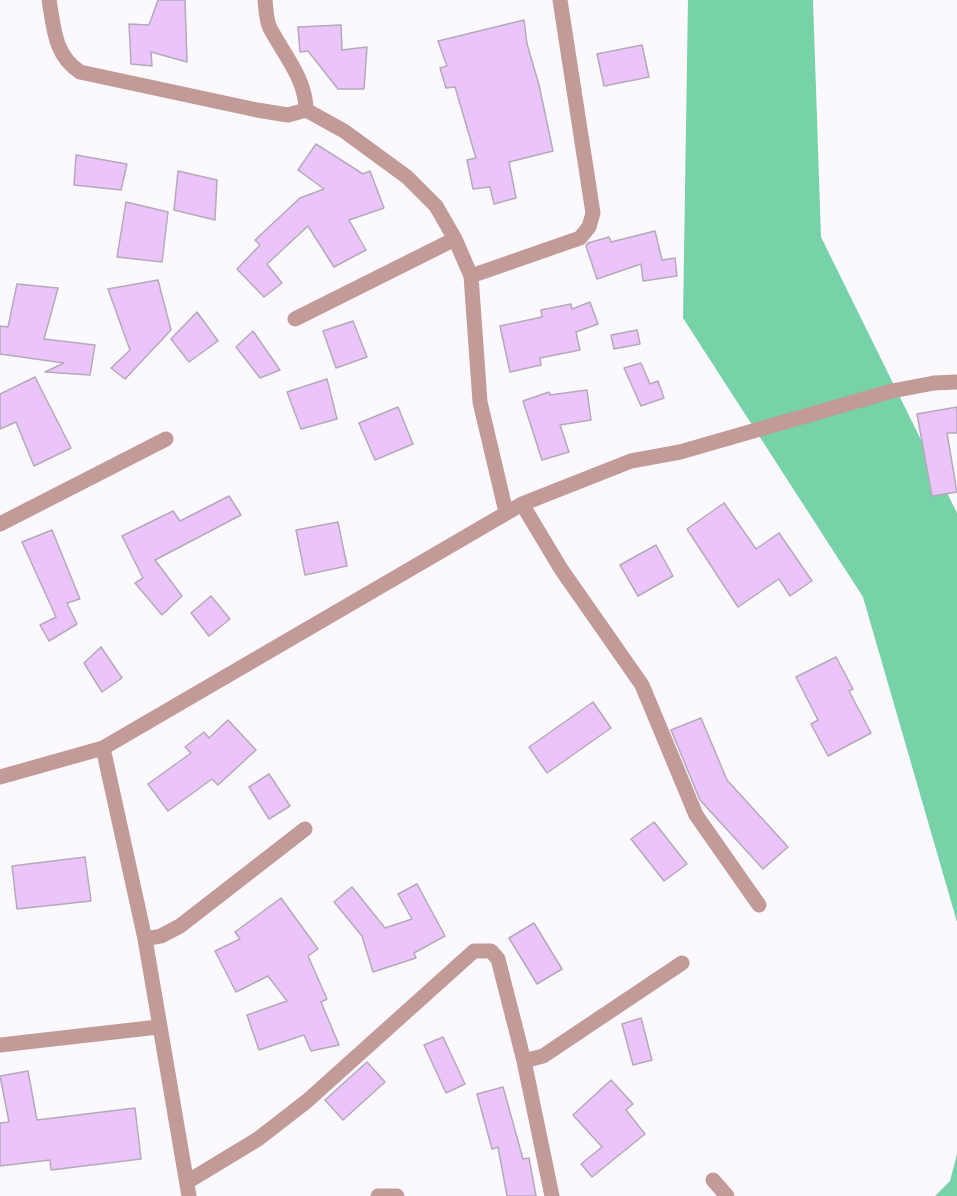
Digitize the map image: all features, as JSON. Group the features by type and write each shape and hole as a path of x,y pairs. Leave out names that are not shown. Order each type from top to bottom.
{"street":[{"path":"49,0 61,54 80,72 288,115 306,110 344,131 407,177 436,206 455,239 471,276 480,402 506,512"},
{"path":"265,0 269,26 285,51 306,97 306,110"},
{"path":"471,276 580,238 589,227 594,213 560,0"},
{"path":"295,319 455,239"},
{"path":"0,777 103,748 305,633 522,504 631,461 680,452 892,391 934,383 957,382"},
{"path":"0,524 166,439"},
{"path":"522,504 561,569 642,685 696,815 759,905"},
{"path":"103,748 145,939 158,1027 188,1189 307,1101 474,951 491,951 498,959 524,1061 552,1196"},
{"path":"145,939 161,936 180,926 305,829"},
{"path":"524,1061 543,1056 682,963"},
{"path":"0,1045 158,1027"},
{"path":"713,1180 727,1196"},
{"path":"378,1196 397,1196"}],"green space":[{"path":"688,0 813,0 821,237 957,513 957,922 863,597 683,318"},
{"path":"957,1154 957,1196 935,1196 950,1181"}],"building":[{"path":"158,0 185,0 187,62 151,52 152,66 131,64 129,24 149,25"},
{"path":"524,20 527,44 539,85 553,151 509,162 516,198 494,204 490,187 473,189 467,160 476,158 455,87 446,88 440,68 447,66 438,41"},
{"path":"341,25 342,50 367,47 364,89 338,89 308,51 300,52 298,27"},
{"path":"642,45 649,77 604,86 597,54"},
{"path":"316,144 363,174 370,171 384,208 349,220 366,250 334,267 308,226 267,264 282,283 264,297 237,269 260,245 255,240 300,198 324,189 298,170"},
{"path":"76,155 127,164 121,190 74,185"},
{"path":"178,171 217,180 215,220 174,210"},
{"path":"126,202 168,212 162,262 117,257"},
{"path":"655,231 662,260 675,258 677,276 643,281 641,264 597,279 586,246 588,243 609,237 611,242"},
{"path":"158,280 171,330 125,379 111,368 130,350 108,289"},
{"path":"17,284 58,288 44,339 95,345 90,375 45,372 64,363 0,354 0,326 8,327"},
{"path":"590,302 598,324 576,332 580,350 540,358 541,365 510,372 500,326 542,317 541,310 571,304 572,309"},
{"path":"197,312 218,341 189,362 171,339"},
{"path":"353,321 367,357 336,368 323,331"},
{"path":"637,330 640,344 614,349 611,335"},
{"path":"253,331 280,370 260,378 236,347"},
{"path":"641,363 650,384 658,381 664,398 641,406 624,368"},
{"path":"35,377 71,448 34,466 16,422 0,429 0,394"},
{"path":"327,379 337,419 301,429 287,392"},
{"path":"587,390 591,420 560,425 569,452 542,460 523,401 549,392 550,395"},
{"path":"398,407 413,444 375,460 359,423"},
{"path":"957,407 957,433 947,433 957,492 932,496 917,414"},
{"path":"229,496 241,515 155,560 182,596 162,615 135,583 143,578 122,536 173,511 180,521"},
{"path":"724,503 756,549 779,533 812,581 790,596 779,579 738,607 687,529"},
{"path":"338,522 347,566 305,575 296,530"},
{"path":"52,530 80,599 67,603 77,624 49,641 40,625 56,617 22,542"},
{"path":"656,545 673,576 638,596 620,565"},
{"path":"211,596 230,619 209,636 191,613"},
{"path":"101,647 122,678 102,692 84,663"},
{"path":"836,657 853,689 849,691 871,733 828,756 811,724 818,720 796,677"},
{"path":"593,702 611,728 547,773 529,747"},
{"path":"701,718 727,780 788,847 763,869 700,800 671,730"},
{"path":"228,720 256,750 218,785 212,779 168,811 148,784 191,753 185,747 204,732 209,738"},
{"path":"269,774 290,806 269,819 249,787"},
{"path":"654,822 687,864 664,881 631,839"},
{"path":"85,857 91,901 17,909 12,866"},
{"path":"417,884 445,936 414,953 416,958 373,972 362,936 334,902 352,887 385,928 412,919 398,894"},
{"path":"281,898 318,949 308,956 327,999 321,1002 339,1045 311,1051 304,1035 259,1050 247,1015 287,1001 268,976 236,992 215,951 240,939 235,932"},
{"path":"534,923 562,969 537,984 509,938"},
{"path":"641,1018 652,1060 633,1065 622,1024"},
{"path":"443,1037 465,1084 446,1093 424,1045"},
{"path":"367,1062 385,1082 343,1120 325,1100"},
{"path":"28,1071 37,1120 135,1108 141,1159 51,1170 50,1160 0,1166 0,1123 9,1122 0,1076"},
{"path":"611,1080 633,1104 626,1110 645,1134 592,1177 581,1164 602,1147 573,1115"},
{"path":"503,1087 523,1159 529,1158 536,1196 507,1196 498,1147 492,1149 477,1094"}]}
